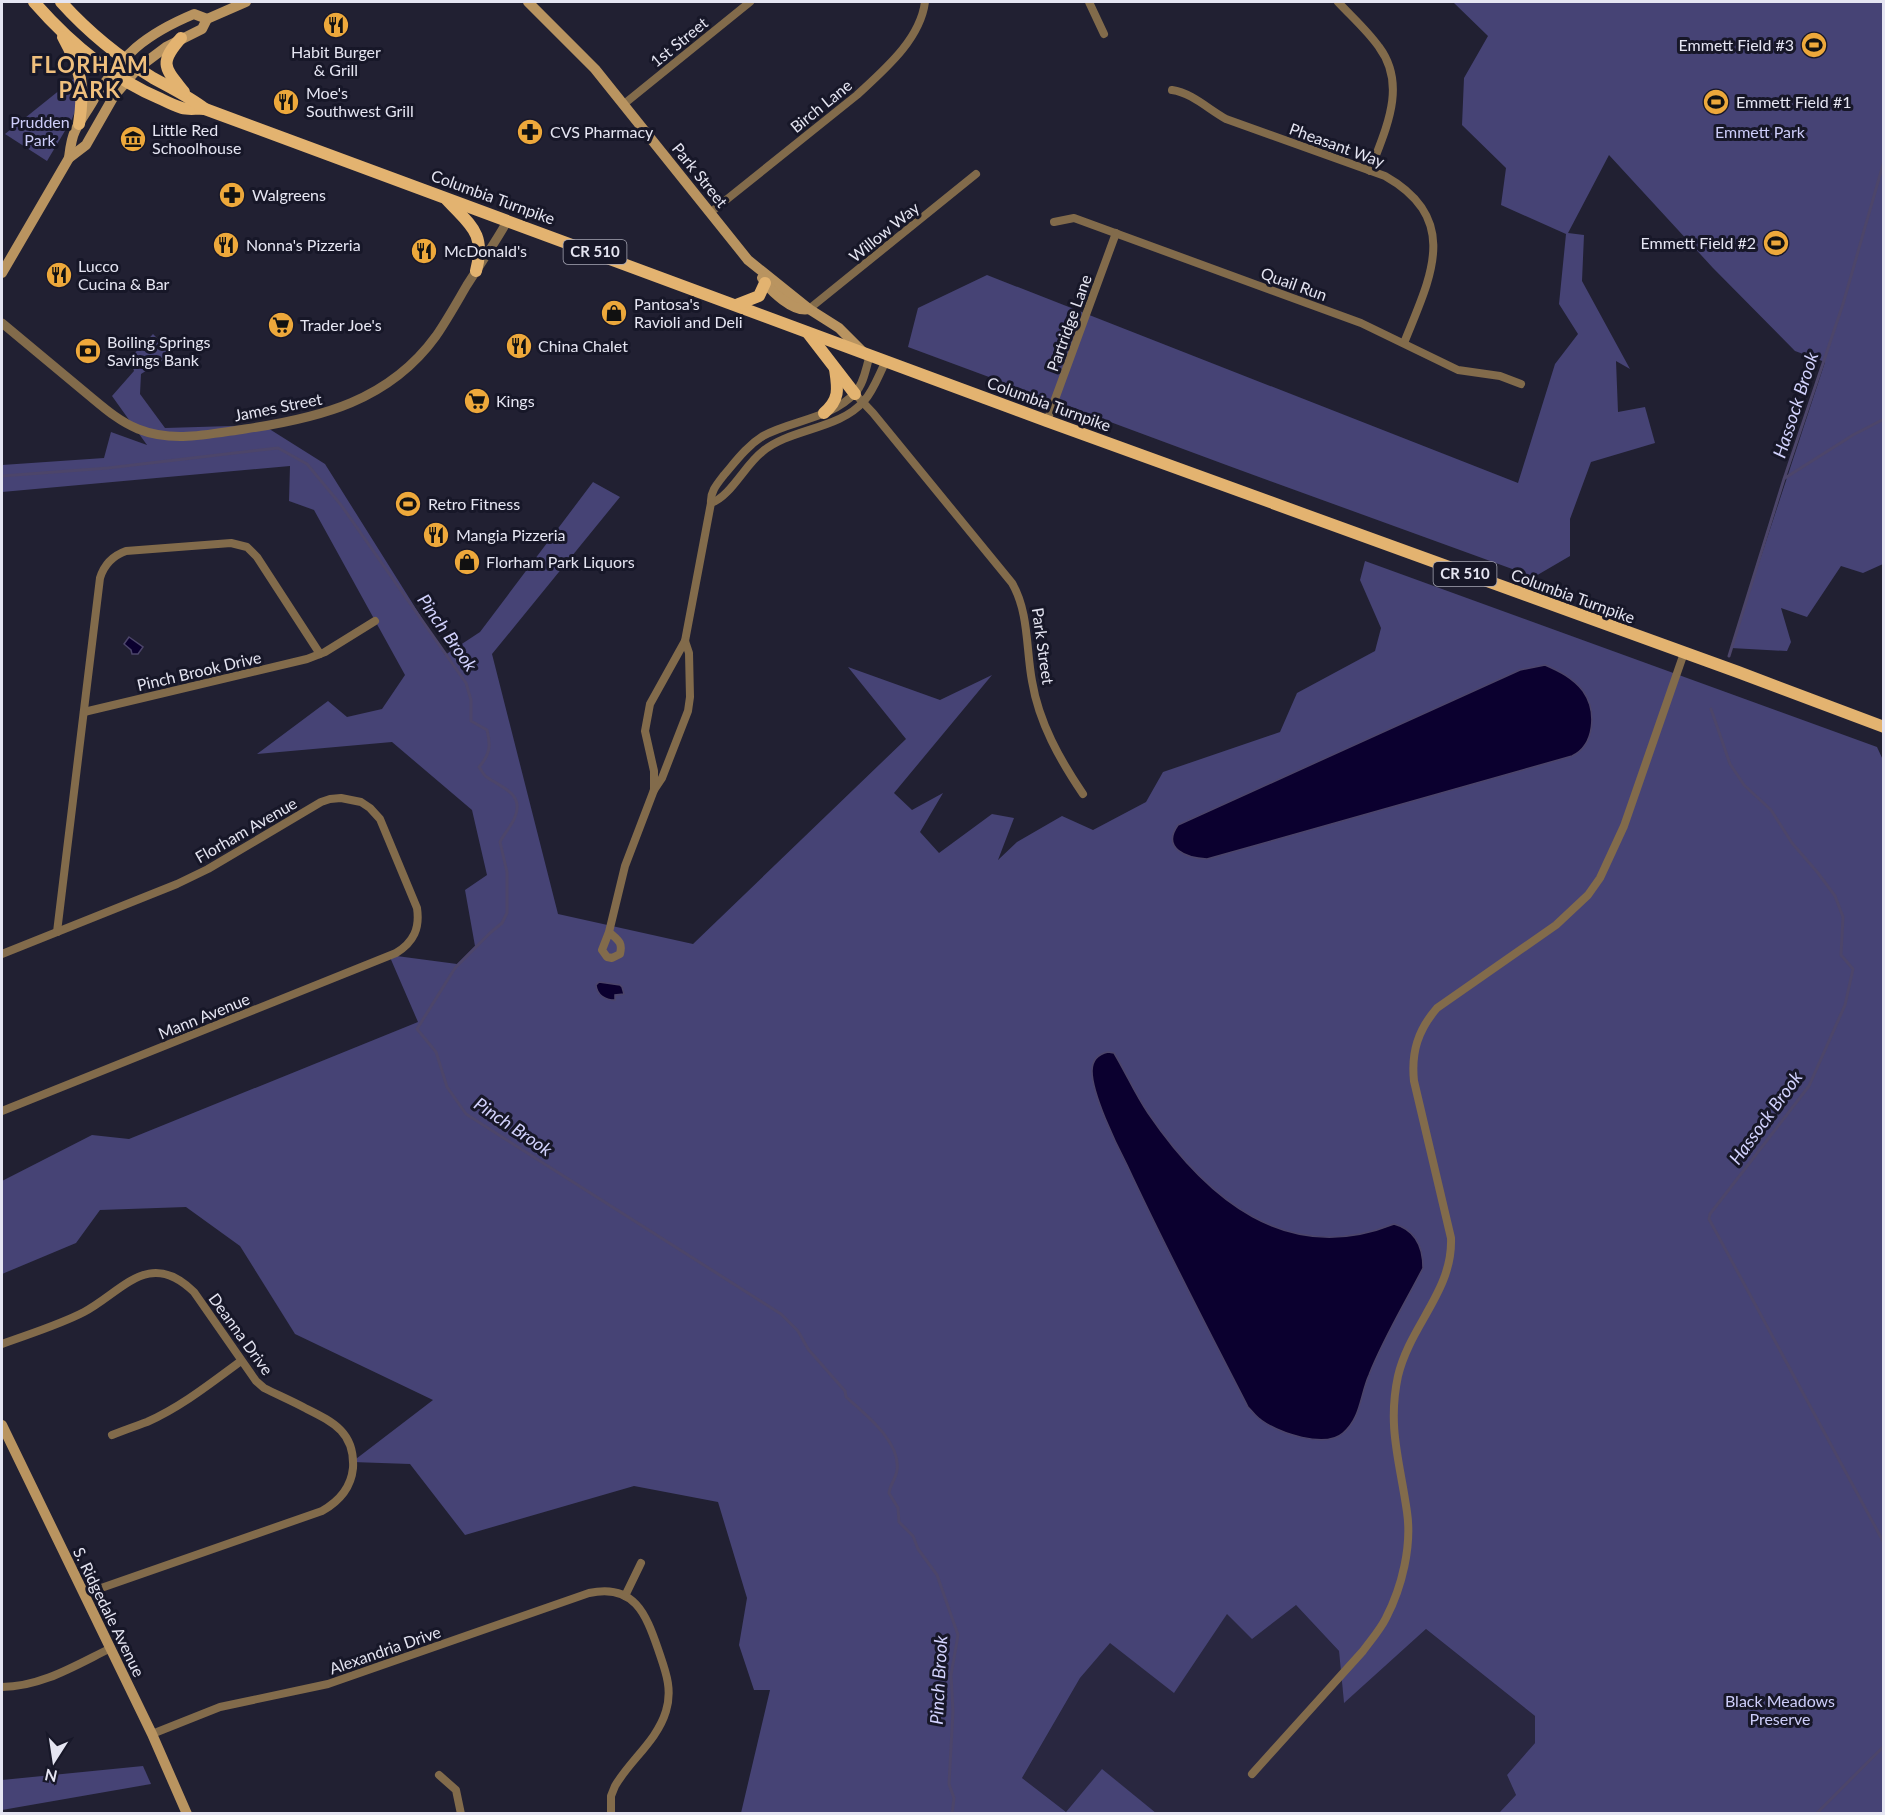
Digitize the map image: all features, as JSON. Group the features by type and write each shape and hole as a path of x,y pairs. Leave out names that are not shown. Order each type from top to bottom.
{"main road":[{"name":"Columbia Turnpike","path":"34,2 76,45 111,72 150,94 183,108 205,109 1047,421 1884,727"},
{"name":"Columbia Turnpike","path":"61,2 84,28 123,58 187,95 205,109"},
{"path":"2,273 69,158 86,144 114,95 126,81 146,60 181,38 202,29 207,19 246,2"},
{"name":"Park Street","path":"528,2 595,69 756,268 809,309 839,328 866,353"},
{"path":"69,158 74,132 111,72 123,58 173,22 194,14 207,19"},
{"path":"58,28 79,70 82,89 79,124"},
{"path":"181,38 170,51 166,64 170,74 187,95"},
{"path":"444,197 477,232 480,256 476,271"},
{"path":"756,268 765,283 792,307 802,311 809,309"},
{"path":"736,305 759,296 765,283"},
{"path":"807,332 859,398"},
{"path":"824,413 832,406 835,399 837,384 834,365"},
{"name":"S. Ridgedale Avenue","path":"2,1425 152,1734 187,1814"}],"street":[{"name":"1st Street","path":"624,104 750,2"},
{"name":"Birch Lane","path":"711,212 857,95 877,76 913,35 920,22 925,2"},
{"path":"1089,2 1104,34"},
{"path":"1338,2 1378,45 1392,75 1394,89 1391,114 1370,171"},
{"name":"Pheasant Way","path":"1172,90 1186,92 1211,111 1226,118 1394,181 1409,194 1424,212 1433,235 1434,260 1431,274 1404,343"},
{"name":"Willow Way","path":"809,309 976,174"},
{"name":"Quail Run","path":"1054,222 1074,218 1361,323 1458,370 1500,376 1521,384"},
{"name":"James Street","path":"2,323 115,416 131,426 155,435 170,437 213,434 291,422 350,404 393,378 422,352 436,336 508,220"},
{"name":"Partridge Lane","path":"1047,421 1116,233"},
{"path":"2,333 15,334"},
{"path":"859,398 866,353"},
{"path":"711,504 720,500 763,450 839,418 859,398 886,361"},
{"path":"654,790 654,771 645,731 646,717 650,704 685,641 711,496 715,488 747,448 756,441 776,430 859,398"},
{"name":"Park Street","path":"859,398 1012,583 1022,603 1035,695 1055,748 1083,794"},
{"path":"57,932 100,578 112,557 126,551 231,543 247,547 257,557 320,654"},
{"name":"Pinch Brook Drive","path":"84,712 320,654 375,621"},
{"path":"609,932 626,866 654,790 662,778 688,711 689,653 685,641"},
{"path":"1252,1774 1378,1632 1392,1606 1403,1570 1408,1533 1407,1513 1393,1431 1395,1392 1405,1353 1447,1275 1452,1250 1414,1081 1413,1054 1416,1041 1427,1019 1437,1008 1556,925 1574,910 1600,879 1624,826 1684,653"},
{"name":"Florham Avenue","path":"2,954 177,884 208,869 321,802 341,798 361,802 380,819 417,908 418,926 412,940"},
{"name":"Mann Avenue","path":"2,1111 396,953 412,940"},
{"name":"Deanna Drive","path":"2,1344 85,1312 134,1278 154,1273 168,1275 178,1279 194,1292 251,1376 264,1388 332,1422 343,1432 351,1449 352,1472 345,1491 339,1499 322,1511 84,1594"},
{"path":"112,1435 148,1421 171,1408 241,1361"},
{"path":"610,1814 611,1796 615,1786 661,1725 668,1699 668,1678 647,1618 634,1602 625,1596 641,1563"},
{"name":"Alexandria Drive","path":"152,1734 220,1707 328,1684 589,1593 606,1591 625,1596"},
{"path":"2,1687 19,1687 36,1683 111,1648"},
{"path":"439,1775 456,1790 461,1814"}],"shaded area":[{"path":"129,637 143,647 138,654 132,654 124,644"},
{"path":"1545,665 1575,682 1583,691 1590,708 1592,717 1589,736 1580,751 1572,756 1207,859 1192,857 1174,846 1174,833 1178,825 1520,670"},
{"path":"599,982 620,985 624,994 615,995 615,1000 605,998 597,989 596,985"},
{"path":"1108,1052 1114,1053 1143,1106 1171,1144 1223,1197 1252,1216 1284,1230 1318,1237 1355,1235 1394,1224 1408,1230 1417,1240 1422,1253 1423,1268 1387,1335 1353,1420 1343,1433 1335,1438 1325,1440 1290,1434 1269,1425 1248,1407 1171,1257 1105,1119 1092,1071 1097,1058"},
{"path":"1296,1605 1339,1651 1344,1702 1426,1629 1535,1716 1535,1743 1507,1775 1516,1795 1499,1813 1156,1813 1102,1770 1066,1812 1022,1778 1080,1678 1110,1642 1227,1613"}],"green space":[{"name":"Emmett Park","path":"1453,2 1883,2 1883,564 1863,573 1841,566 1807,617 1781,608 1791,642 1787,651 1731,648 1825,362 1795,351 1713,268 1609,155 1568,233 1584,235 1582,281 1630,369 1616,361 1618,412 1645,407 1655,443 1591,462 1570,519 1570,556 1534,577 908,347 918,308 987,275 1518,483 1555,364 1578,334 1559,304 1566,234 1501,205 1506,168 1462,125 1464,78 1488,36"},
{"name":"Prudden Park","path":"76,77 77,106 72,119 47,161 5,134"},
{"name":"Black Meadows Preserve","path":"153,334 173,354 141,374 140,394 165,428 263,425 325,464 445,655 480,632 593,482 620,497 492,654 558,914 693,944 906,739 848,667 940,700 992,675 894,793 912,810 943,793 920,832 939,853 992,814 1014,818 998,860 1017,842 1062,816 1093,830 1146,802 1163,772 1280,732 1297,693 1375,651 1381,628 1360,580 1365,561 1877,747 1883,760 1883,1813 1499,1813 1516,1795 1507,1775 1535,1743 1535,1716 1426,1629 1344,1703 1339,1651 1296,1605 1252,1639 1227,1614 1174,1693 1110,1643 1080,1678 1022,1778 1066,1812 1102,1769 1156,1813 741,1813 770,1690 754,1690 739,1645 747,1598 718,1502 634,1486 465,1535 410,1464 352,1462 433,1400 295,1334 240,1246 186,1207 100,1210 76,1243 2,1274 2,1181 92,1135 129,1139 418,1022 389,955 457,964 475,946 465,890 487,875 472,810 392,742 257,754 328,701 347,717 382,709 405,675 314,510 289,501 290,466 2,492 2,465 104,458 111,432 147,445 112,396 134,371 130,358"},
{"path":"143,1766 151,1784 2,1810 2,1780"}],"waterway":[{"name":"Hassock Brook","path":"1729,656 1784,479 1843,304 1884,161"},
{"path":"1785,478 1853,435 1884,419"},
{"name":"Pinch Brook","path":"2,476 108,468 278,448 307,464 341,505 466,683 471,700 471,721 487,730 488,736 487,754 479,767 484,775 506,789 517,803 515,817 500,842 507,872 507,913 502,923 455,968 417,1029 436,1052 447,1087 466,1114 781,1314 798,1331 808,1349 845,1391 846,1397 872,1420 888,1439 897,1460 897,1470 889,1493 898,1508 899,1522 913,1536 918,1549 937,1575 958,1635 951,1675 953,1711 949,1784 954,1798 952,1814"},
{"name":"Hassock Brook","path":"1711,709 1730,764 1744,785 1771,810 1792,843 1835,896 1843,917 1841,955 1853,969 1845,1005 1809,1086 1710,1214 1709,1219 1884,1543"},
{"path":"1816,1814 1884,1746"}],"place":[{"name":"Habit Burger & Grill","path":"336,25"},
{"name":"Emmett Field #3","path":"1814,45"},
{"name":"Moe's Southwest Grill","path":"286,102"},
{"name":"Emmett Field #1","path":"1716,102"},
{"name":"CVS Pharmacy","path":"530,132"},
{"name":"Little Red Schoolhouse","path":"133,139"},
{"name":"Walgreens","path":"232,195"},
{"name":"Emmett Field #2","path":"1776,243"},
{"name":"Nonna's Pizzeria","path":"226,245"},
{"name":"McDonald's","path":"424,251"},
{"name":"Lucco Cucina & Bar","path":"59,275"},
{"name":"Pantosa's Ravioli and Deli","path":"614,313"},
{"name":"Trader Joe's","path":"281,325"},
{"name":"China Chalet","path":"519,346"},
{"name":"Boiling Springs Savings Bank","path":"88,351"},
{"name":"Kings","path":"477,401"},
{"name":"Retro Fitness","path":"408,504"},
{"name":"Mangia Pizzeria","path":"436,535"},
{"name":"Florham Park Liquors","path":"467,562"}],"district":[{"name":"FLORHAM PARK","path":"90,78"}]}
